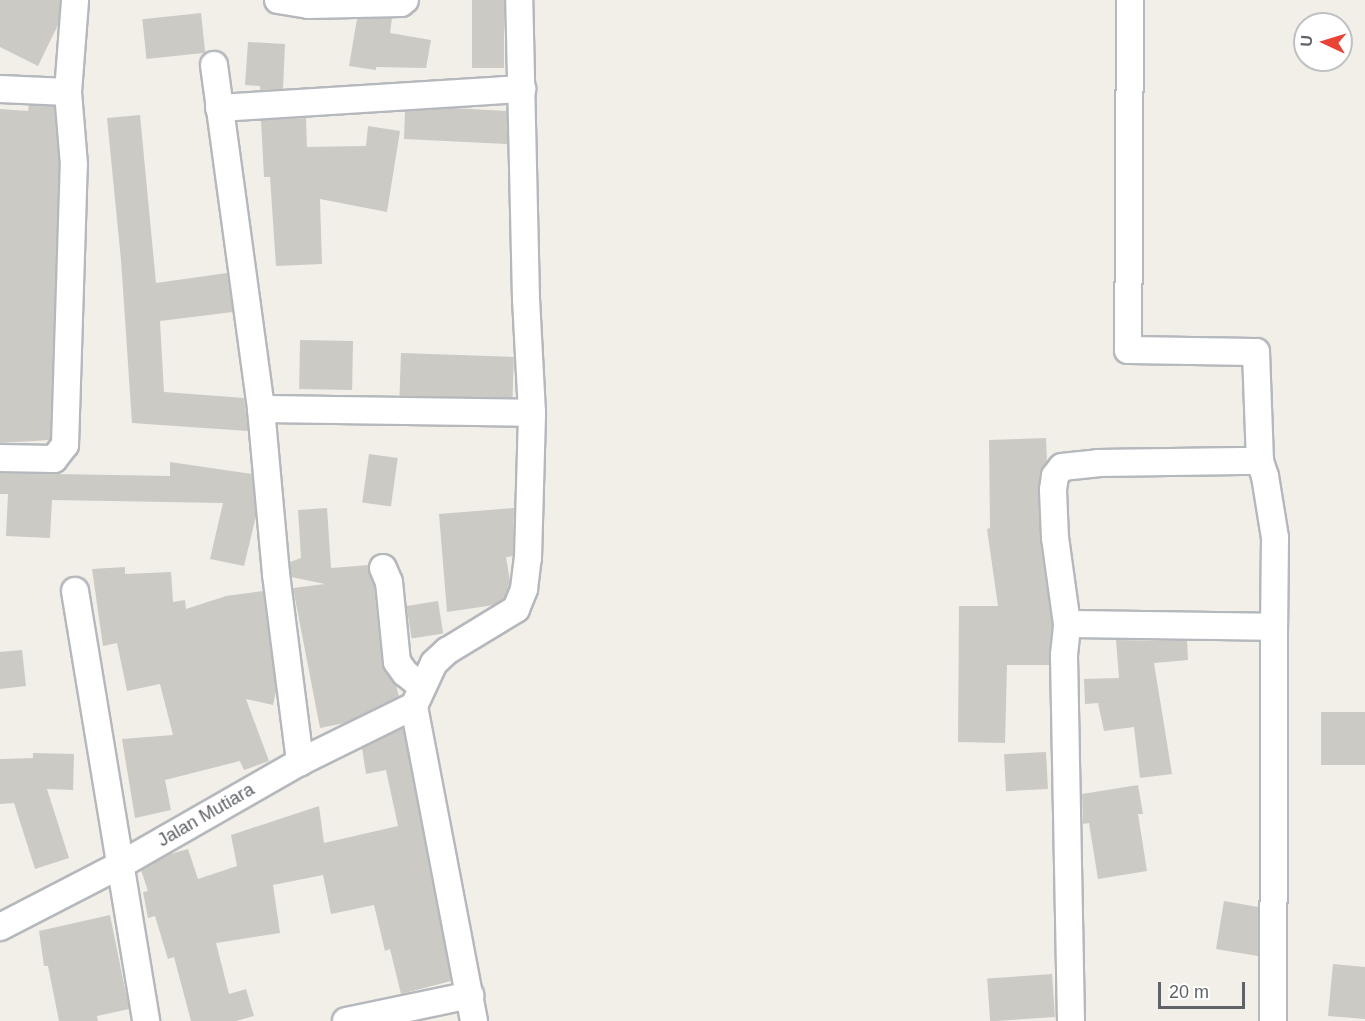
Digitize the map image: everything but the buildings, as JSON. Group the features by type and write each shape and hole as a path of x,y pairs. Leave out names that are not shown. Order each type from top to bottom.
{"street":[{"path":"0,458 54,459 65,445 74,165 68,92 75,0"},
{"path":"278,0 309,3 401,3 405,0"},
{"path":"418,696 434,663 447,651 496,624 516,609 520,600 528,558 532,413 526,299 519,0"},
{"path":"1130,0 1128,350 1256,352 1260,461 1265,476 1275,538 1274,1021"},
{"path":"214,65 261,409 276,574 300,762"},
{"path":"0,89 68,92"},
{"path":"219,108 522,89"},
{"path":"261,409 532,413"},
{"path":"1071,1021 1064,655 1067,624 1055,538 1053,490 1055,476 1062,467 1117,462 1260,461"},
{"path":"383,568 389,582 397,662 418,696 474,1021"},
{"path":"75,591 146,1021"},
{"path":"1067,624 1274,627"},
{"name":"Jalan Mutiara","path":"0,927 120,865 418,696"},
{"path":"346,1021 470,995"}]}
